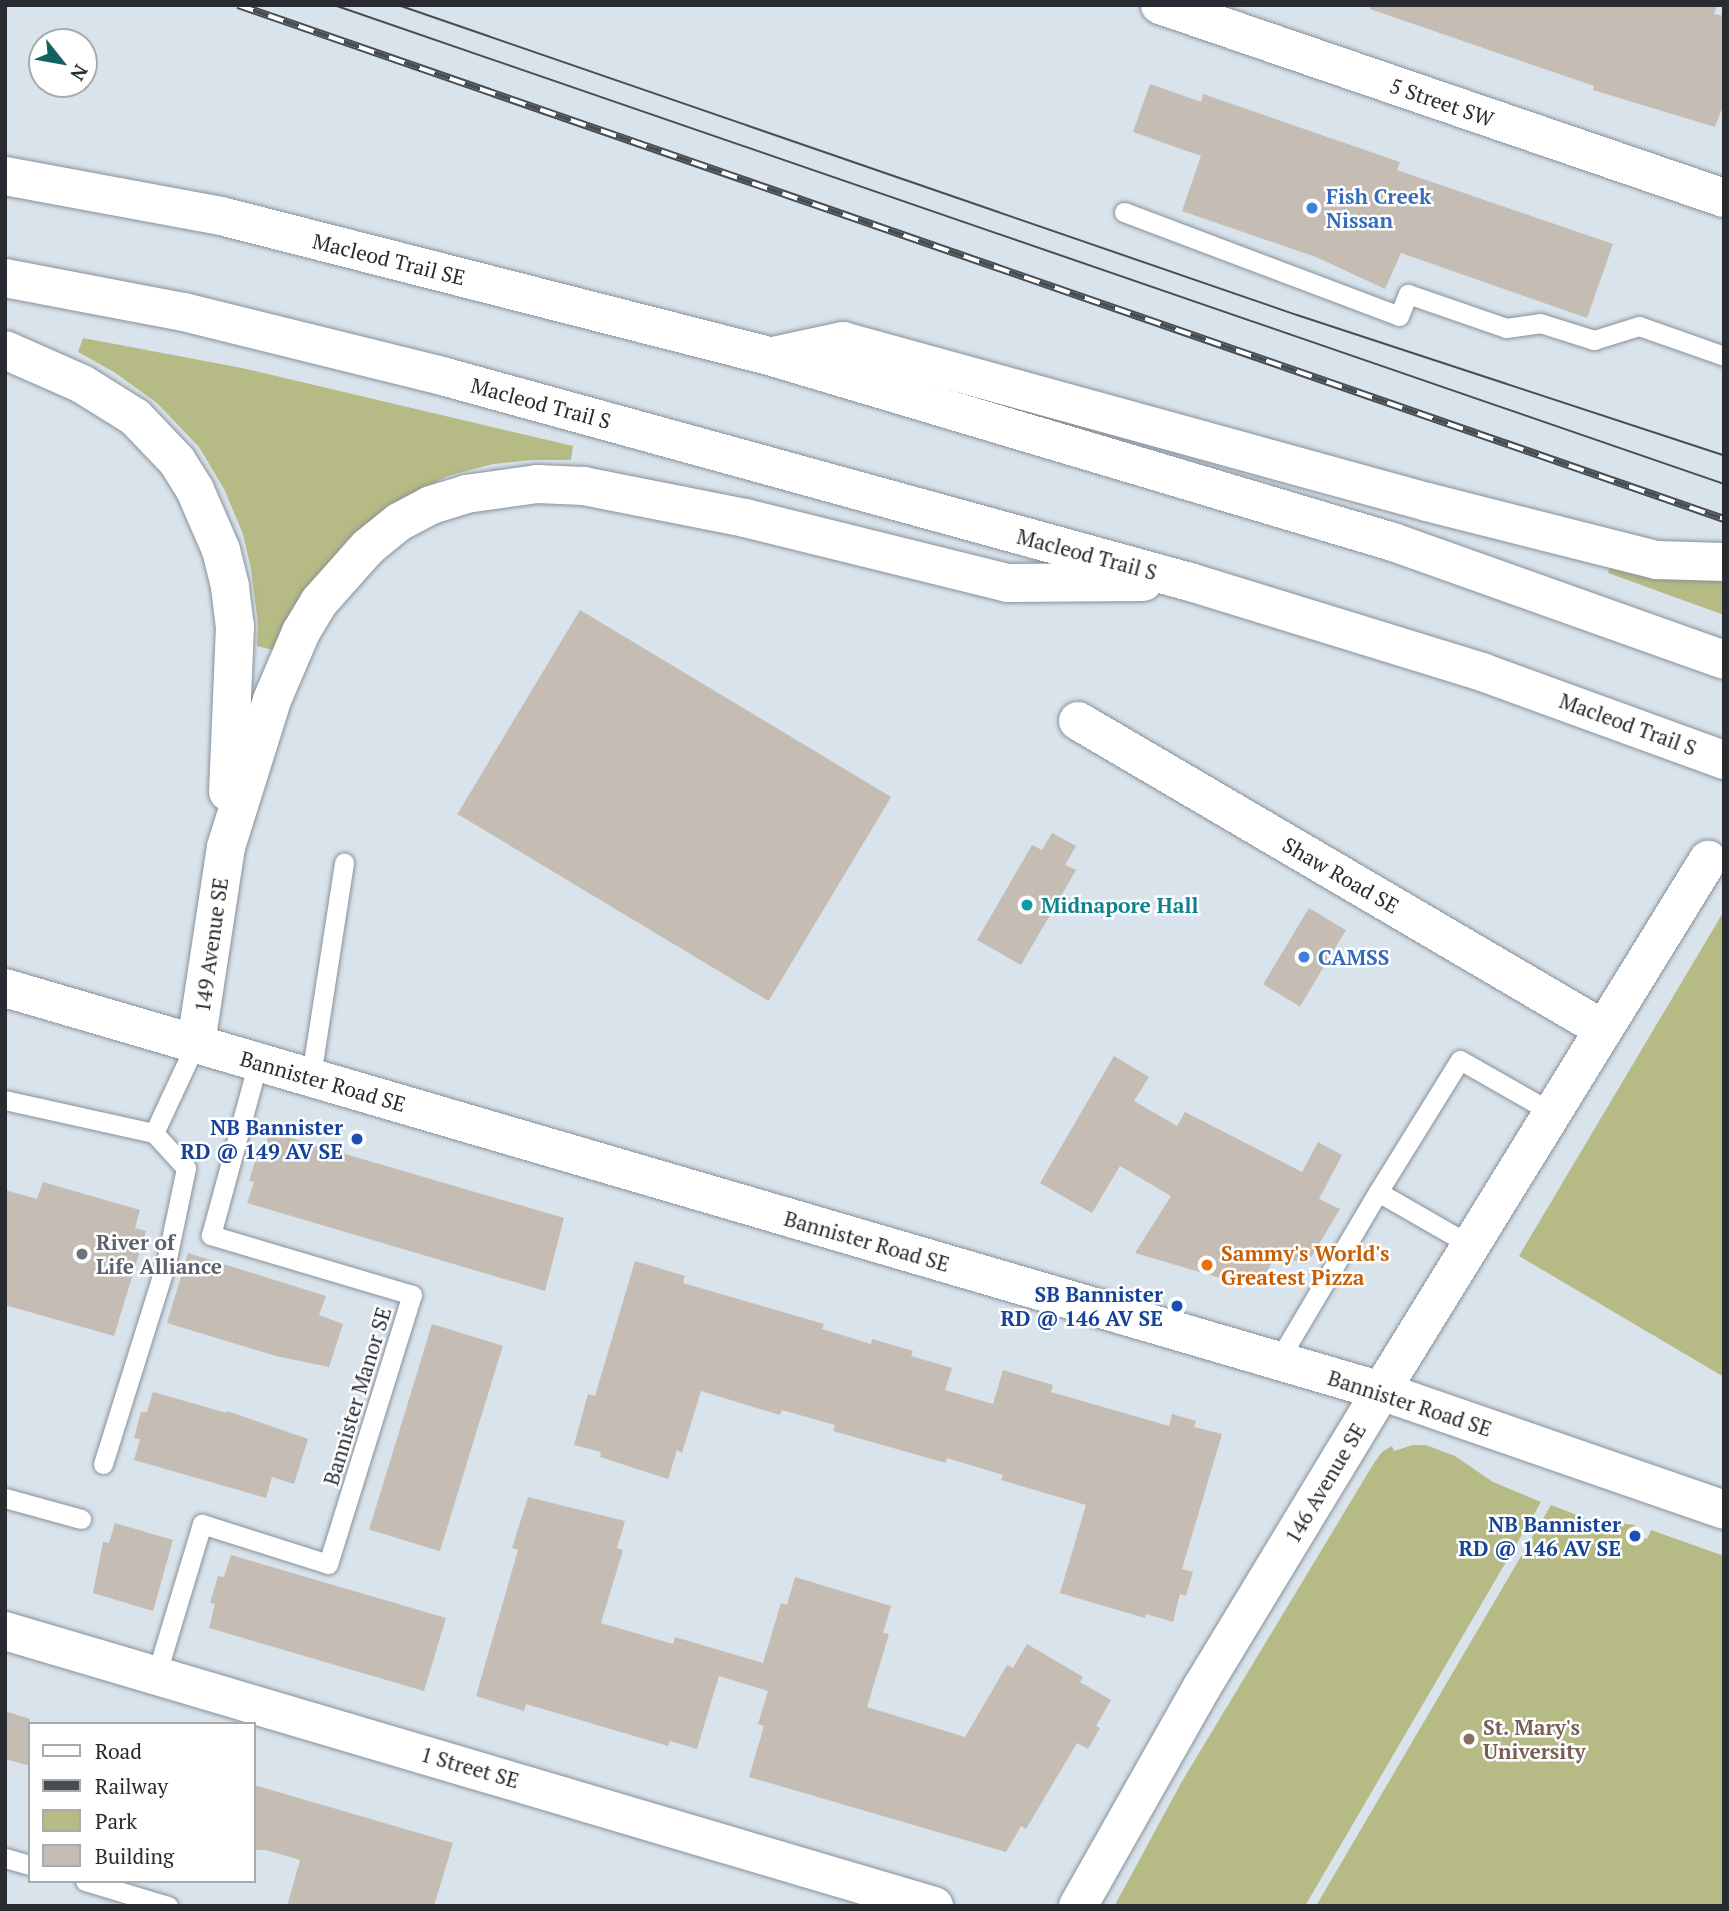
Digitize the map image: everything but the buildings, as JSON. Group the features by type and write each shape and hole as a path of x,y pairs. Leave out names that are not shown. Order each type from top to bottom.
{"main road":[{"name":"5 Street SW","path":"1160,5 1724,198"},
{"name":"Macleod Trail SE","path":"5,176 222,216 769,356"},
{"name":"Macleod Trail S","path":"5,278 184,312 442,376 1190,582 1482,672 1724,760"},
{"path":"769,356 843,341 1427,502 1589,543 1657,560 1724,562"},
{"path":"5,350 82,384 135,418 177,461 210,520 230,587 235,625 226,847"},
{"path":"769,356 1393,542 1658,634 1724,660"},
{"path":"226,847 272,700 301,632 320,602 359,557 399,522 432,505 466,494 537,484 633,493 1007,583 1190,582"},
{"name":"Shaw Road SE","path":"1079,721 1603,1029"},
{"name":"149 Avenue SE","path":"197,1043 226,847"},
{"name":"146 Avenue SE","path":"1078,1906 1202,1688 1551,1112 1708,860"},
{"name":"Bannister Road SE","path":"7,995 197,1043 1381,1391 1724,1510"},
{"name":"1 Street SE","path":"5,1631 506,1777 934,1906"}],"lane":[{"path":"1124,212 1399,316 1408,294 1506,328 1540,323 1594,340 1639,326 1724,356"},
{"path":"311,1076 344,863"},
{"path":"154,1133 197,1043"},
{"path":"1278,1361 1460,1060 1551,1112"},
{"name":"Bannister Manor SE","path":"156,1676 201,1524 328,1564 412,1295 211,1235 258,1062"},
{"path":"5,1100 154,1133 186,1168 166,1263 103,1464"},
{"path":"1378,1192 1470,1245"},
{"path":"5,1498 82,1519"},
{"path":"5,1858 28,1864"},
{"path":"92,1883 167,1906"}],"green space":[{"path":"83,338 242,368 573,446 571,460 493,464 448,476 395,502 347,540 307,591 273,650 257,646 258,624 251,569 243,534 224,489 199,447 157,403 114,372 78,352"},
{"path":"1613,558 1724,565 1724,615 1608,573"},
{"path":"1724,911 1724,1377 1519,1256"},
{"path":"1413,1445 1426,1445 1455,1456 1493,1482 1541,1502 1305,1906 1115,1905 1181,1783 1374,1463 1382,1452 1392,1446 1394,1451"},
{"path":"1551,1505 1587,1519 1635,1525 1632,1534 1647,1539 1651,1530 1724,1556 1724,1906 1316,1906"}],"tram line":[{"path":"334,5 1724,484"},
{"path":"398,5 1297,315 1724,455"}],"railway":[{"path":"238,5 1724,519"}],"place":[{"name":"Fish Creek Nissan","path":"1312,208"},
{"name":"Midnapore Hall","path":"1027,905"},
{"name":"CAMSS","path":"1304,957"},
{"name":"NB Bannister RD @ 149 AV SE","path":"357,1139"},
{"name":"River of Life Alliance","path":"82,1254"},
{"name":"Sammy's World's Greatest Pizza","path":"1207,1265"},
{"name":"SB Bannister RD @ 146 AV SE","path":"1177,1306"},
{"name":"NB Bannister RD @ 146 AV SE","path":"1635,1536"},
{"name":"St. Mary's University","path":"1469,1739"}]}
